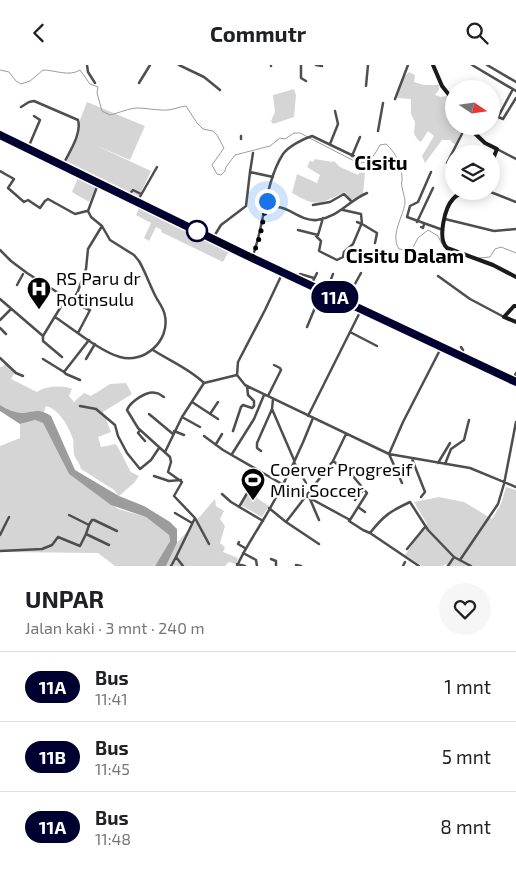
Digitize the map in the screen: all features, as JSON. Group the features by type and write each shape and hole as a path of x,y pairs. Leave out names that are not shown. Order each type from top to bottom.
{"main road":[{"path":"433,65 445,89"},
{"path":"0,135 98,184 324,291 335,299 361,309 514,382"},
{"path":"477,135 489,145"},
{"path":"452,200 442,230 444,245 493,265 516,277"},
{"path":"516,305 504,317 516,322"}],"street":[{"path":"87,65 88,71 95,83"},
{"path":"140,83 150,65"},
{"path":"179,65 204,77 220,90"},
{"path":"301,65 302,78 306,81"},
{"path":"316,65 322,67"},
{"path":"366,85 368,65"},
{"path":"396,99 408,65"},
{"path":"472,65 515,90 498,117 502,119 516,99"},
{"path":"483,72 485,65 516,82"},
{"path":"21,107 34,101 78,119 79,126 76,138 62,166"},
{"path":"378,131 383,103"},
{"path":"330,145 338,125 335,111"},
{"path":"27,149 40,120 34,116"},
{"path":"252,258 260,236 273,177 285,152 309,137 362,160"},
{"path":"352,156 360,137"},
{"path":"500,151 516,159"},
{"path":"213,238 220,225 246,207 253,153"},
{"path":"137,202 157,167"},
{"path":"0,171 14,179 8,188 24,202 28,201 40,208 48,199 75,214 88,211"},
{"path":"250,172 273,177"},
{"path":"432,172 418,202 410,206 407,218 442,230"},
{"path":"55,317 115,356 126,359 142,357 153,350 159,342 166,324 163,308 139,261 134,255 112,242 102,226 91,217 88,211 98,184"},
{"path":"417,222 433,188"},
{"path":"128,197 133,190 141,193"},
{"path":"313,205 330,202 344,193 351,201"},
{"path":"266,209 274,207 285,209 296,213 304,219 323,218 343,210 351,201 367,193"},
{"path":"500,196 516,202"},
{"path":"298,230 316,236 321,241 320,251 337,260 353,244 362,224 361,214 343,210"},
{"path":"316,236 319,233 323,218"},
{"path":"445,219 494,231 516,229"},
{"path":"357,222 376,232 375,243"},
{"path":"421,227 423,228 424,224"},
{"path":"72,302 86,269 87,252 102,226"},
{"path":"0,250 13,263 66,299 90,311 78,333"},
{"path":"283,272 238,362 237,375 246,386 389,454 470,468 516,487"},
{"path":"311,285 317,273"},
{"path":"345,302 360,273"},
{"path":"17,285 23,274"},
{"path":"297,278 300,274 314,279"},
{"path":"307,327 333,274"},
{"path":"438,276 470,299 504,317"},
{"path":"0,299 43,336"},
{"path":"62,357 43,341 43,336 66,299"},
{"path":"0,320 12,308"},
{"path":"308,416 361,309"},
{"path":"0,328 6,334"},
{"path":"350,332 377,346"},
{"path":"64,372 89,340"},
{"path":"86,359 95,344"},
{"path":"402,483 389,454 403,422 442,347"},
{"path":"461,347 463,351 462,357"},
{"path":"153,350 183,369 192,372 204,383"},
{"path":"0,359 16,373 23,376"},
{"path":"43,359 66,374 80,380"},
{"path":"232,454 281,370 274,365"},
{"path":"514,382 516,373"},
{"path":"165,452 182,417 204,383 237,375"},
{"path":"233,431 241,407 245,405 252,408 254,406 254,401 248,395 246,386"},
{"path":"164,397 158,393 149,393 128,406 128,413 139,429 171,459 168,472 180,480 182,485 174,497 195,517 210,544"},
{"path":"261,451 257,447 257,443 272,409 273,399"},
{"path":"210,414 218,401"},
{"path":"192,402 218,419"},
{"path":"80,406 96,409 115,425 127,453 140,469 159,448"},
{"path":"272,409 294,462 306,483"},
{"path":"149,414 173,433 184,435"},
{"path":"182,417 200,427"},
{"path":"245,566 237,565 294,462 313,418"},
{"path":"445,464 451,449 464,440 469,420"},
{"path":"460,559 498,504 516,422"},
{"path":"143,425 138,433 145,441"},
{"path":"216,444 222,434"},
{"path":"286,522 308,497 333,461 346,434"},
{"path":"204,436 282,484"},
{"path":"438,463 450,443"},
{"path":"412,459 425,492 421,497"},
{"path":"333,461 352,475 367,494 349,521"},
{"path":"239,507 260,471"},
{"path":"154,475 169,481 180,480"},
{"path":"355,500 363,490"},
{"path":"310,492 324,493"},
{"path":"222,494 230,502 263,521"},
{"path":"308,497 319,521"},
{"path":"308,497 370,533 419,566"},
{"path":"370,533 380,519 410,502 425,527 454,557 471,566"},
{"path":"358,507 365,512"},
{"path":"269,509 319,544"},
{"path":"175,513 192,523"},
{"path":"68,515 89,525"},
{"path":"0,535 9,517"},
{"path":"171,566 195,517"},
{"path":"0,551 42,549 52,545 58,537 80,546 92,520 117,531"},
{"path":"408,549 425,527"},
{"path":"86,534 109,545"},
{"path":"239,542 238,544 245,548"},
{"path":"243,553 256,560 257,566"},
{"path":"176,557 183,566"},
{"path":"448,566 454,557"},
{"path":"271,559 276,561 276,566"},
{"path":"402,566 405,562"},
{"path":"296,565 300,566"}],"shaded area":[{"path":"409,72 415,75 414,82 424,85 439,85 439,90 435,95 445,96 445,135 460,135 455,145 450,140 442,140 425,163 422,156 434,136 428,131 421,142 418,140 414,134 415,122 411,114 411,99 397,98 402,80"},
{"path":"294,89 296,95 294,117 273,124 271,121 275,112 273,95"},
{"path":"87,102 145,126 130,160 95,145 151,171 137,201 98,183 89,202 72,192 80,173 64,166 78,137 80,120"},
{"path":"315,159 334,161 340,167 358,175 360,172 365,173 363,194 351,200 345,192 318,203 308,201 292,193 297,174 317,183 320,175 307,167 310,161 313,162"},
{"path":"140,206 229,251 223,262 161,232 162,230 156,227 149,241 144,238 151,223 136,215"},
{"path":"6,363 16,371 11,379 37,392 45,388 54,387 72,389 69,396 74,402 84,393 91,396 110,384 126,383 132,394 103,412 111,432 98,437 101,447 116,444 131,472 139,476 134,483 119,496 114,490 81,469 74,455 73,439 69,429 63,419 51,408 46,406 44,412 18,413 0,405 0,367"},
{"path":"0,405 17,412 40,411 51,416 75,470 119,496 144,506 170,522 177,529 177,543 166,566 155,566 170,541 169,535 146,517 111,505 69,474 43,423 35,420 20,424 0,411"},
{"path":"35,420 43,423 69,474 118,509 146,517 169,535 170,541 155,566 115,566 98,553 0,552 0,446 20,438 20,424"},
{"path":"506,487 516,490 516,566 448,566 445,564 443,566 422,566 405,555 427,524 414,502 439,497 464,502 492,519 501,504"},
{"name":"Coerver Progresif Mini Soccer","path":"251,489 259,494 257,498 269,506 262,517 241,505"},
{"path":"215,499 216,506 224,511 220,519 225,526 220,543 225,547 223,552 238,558 236,564 229,562 225,566 166,566 177,543"}],"waterway":[{"path":"0,70 9,72 21,84 30,81 43,70 67,73 80,70 90,84 98,87 97,93 102,111 110,115 135,108 165,110 186,106 203,129 213,131 217,135 224,148 212,165 217,174 221,175 235,155 270,146 280,138 285,139 294,133 300,133 358,163 369,160 380,145 386,144 398,160 402,174 405,203 396,232 399,249 411,251 418,238 428,230 438,236 442,244"},
{"path":"479,258 490,257 495,249 501,247 516,253"}],"bus line":[{"name":"11A","path":"0,135 375,317 516,382"}],"place":[{"name":"RS Paru dr Rotinsulu","path":"39,310"},
{"name":"Coerver Progresif Mini Soccer","path":"253,501"}],"district":[{"name":"Cisitu","path":"381,163"},
{"name":"Cisitu Dalam","path":"405,256"}],"route":[{"path":"197,231 252,258 260,236 267,201"}]}
